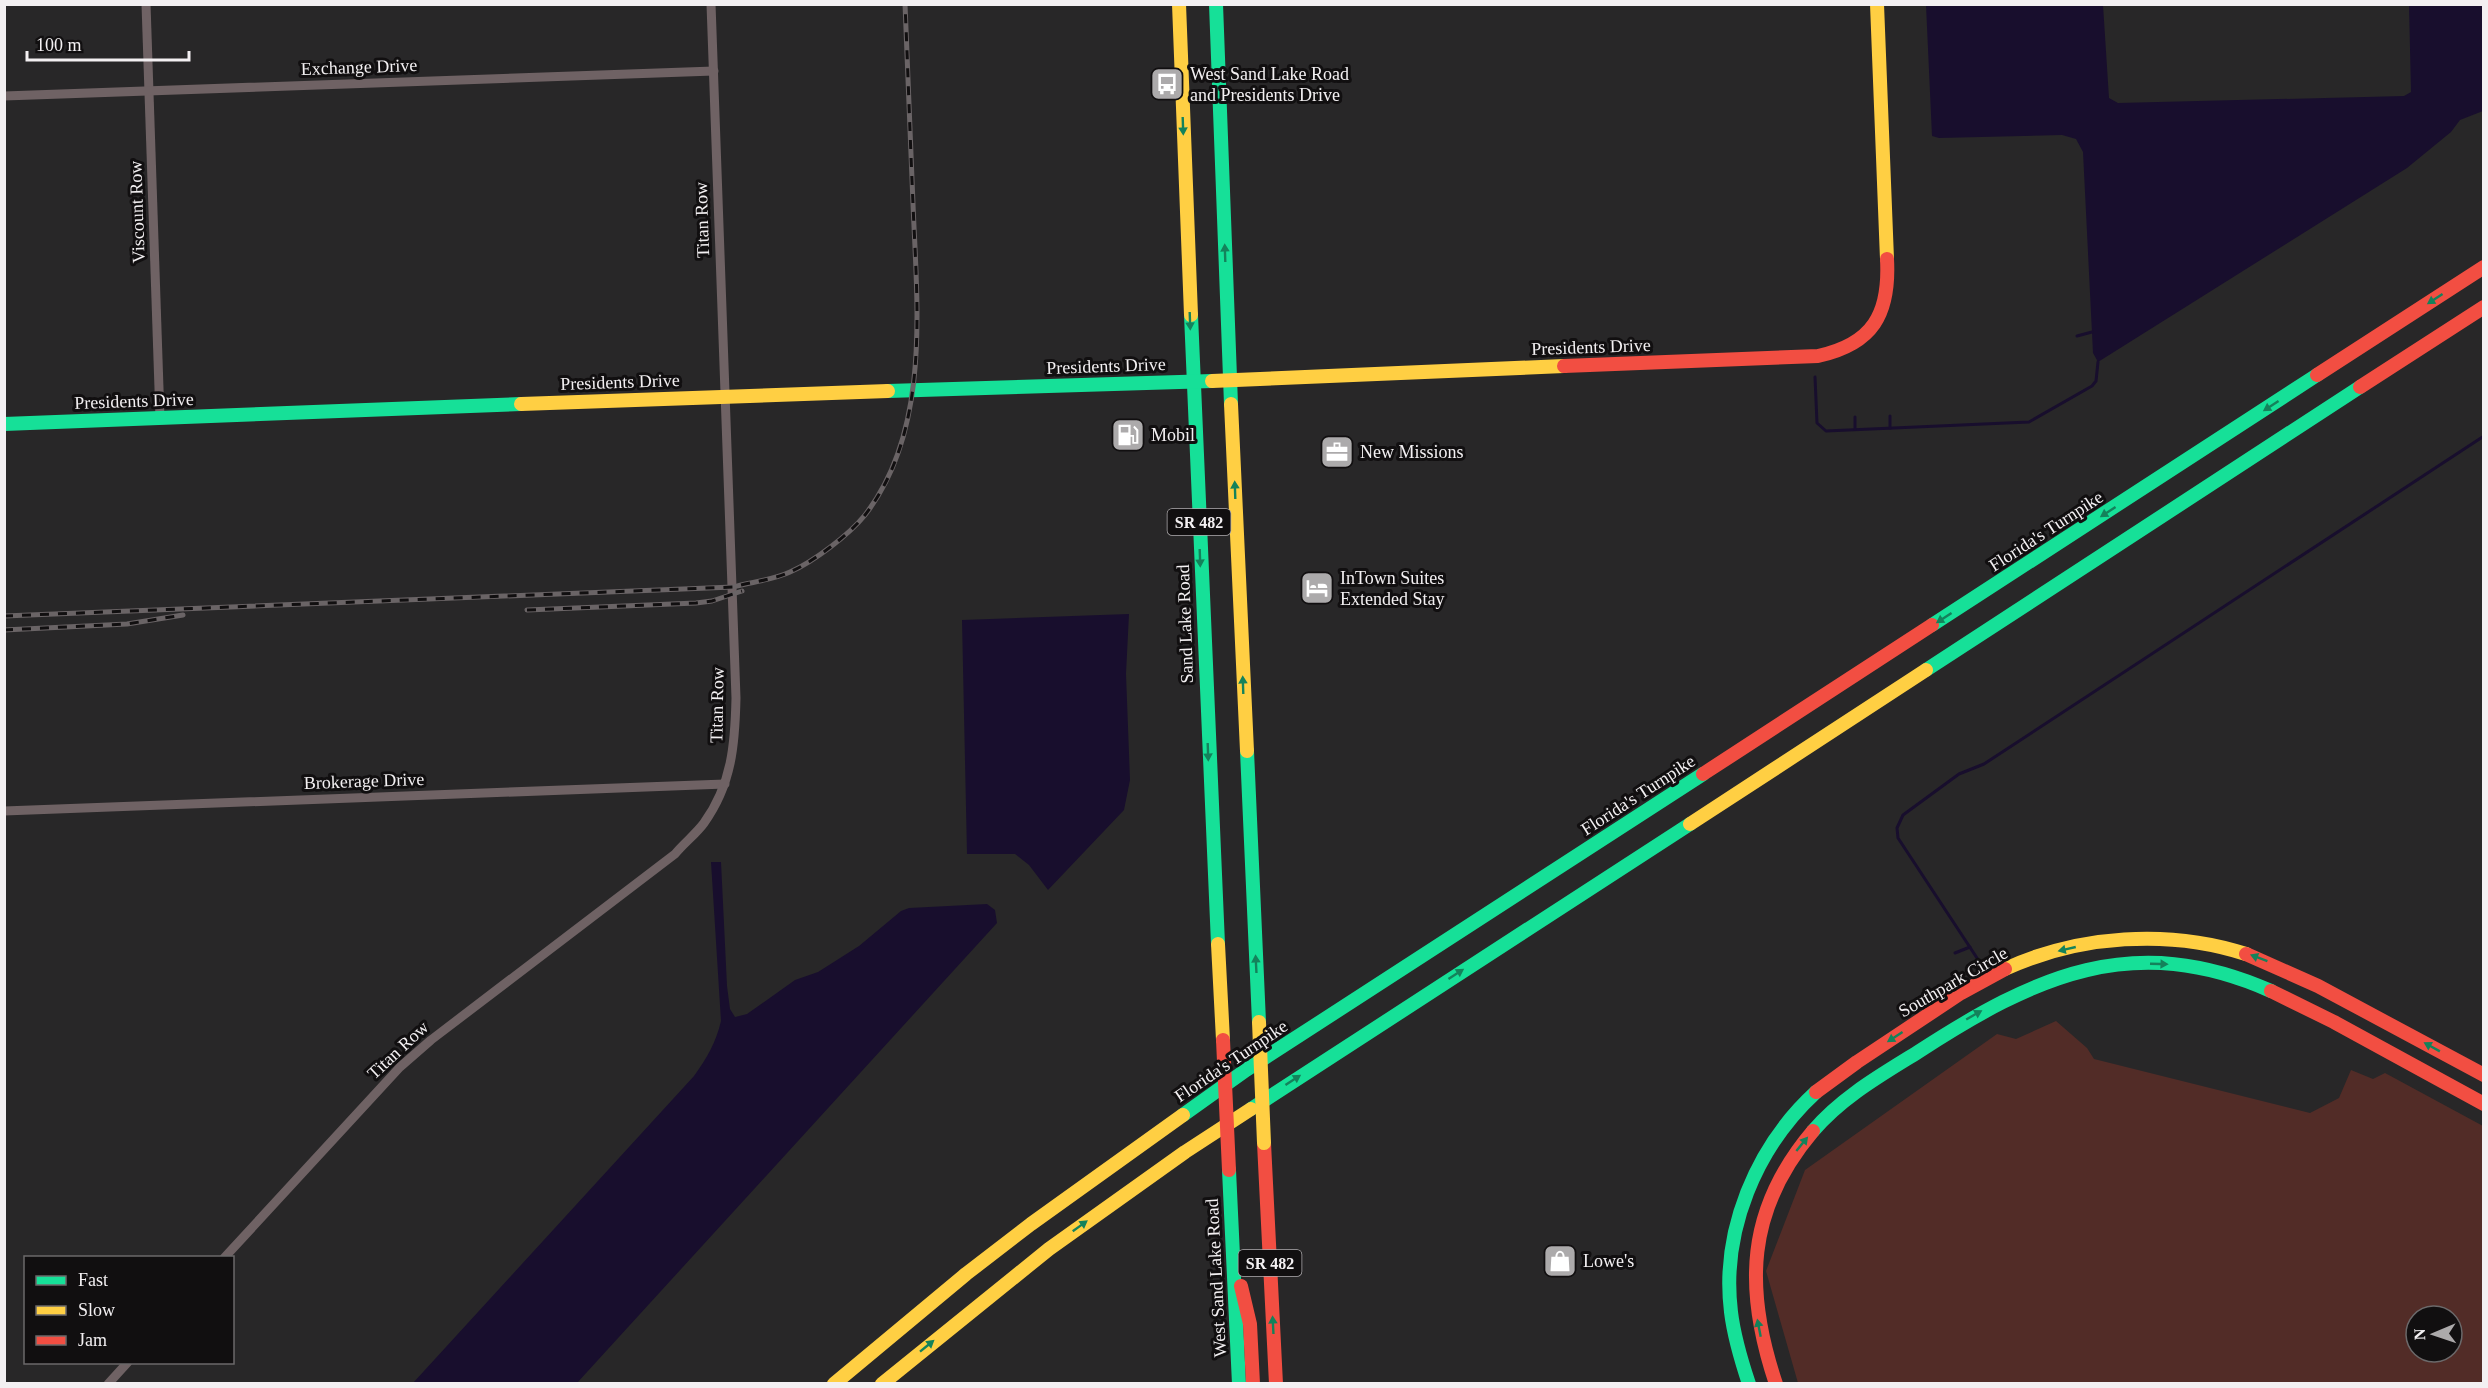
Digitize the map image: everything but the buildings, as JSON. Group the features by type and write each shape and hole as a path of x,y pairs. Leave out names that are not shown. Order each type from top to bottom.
{"main road":[{"name":"Sand Lake Road","path":"1179,4 1193,381 1229,1170"},
{"name":"SR 482","path":"1216,4 1230,380 1276,1383"},
{"name":"Presidents Drive","path":"4,424 725,396 1230,380 1818,356 1844,352 1868,334 1881,309 1888,277 1877,4"},
{"name":"Florida's Turnpike","path":"834,1383 1031,1224 1246,1070 2484,267"},
{"path":"882,1383 1049,1249 1221,1127 2484,307"},
{"name":"Southpark Circle","path":"1749,1383 1734,1332 1728,1289 1732,1243 1743,1203 1758,1168 1777,1135 1804,1103 1836,1076 1958,996 2012,966 2054,952 2105,941 2165,939 2204,943 2243,952 2289,969 2484,1075"},
{"path":"1776,1383 1767,1362 1758,1327 1753,1288 1756,1247 1766,1211 1797,1150 1821,1121 1851,1096 1953,1027 2022,988 2098,967 2129,963 2209,969 2279,992 2484,1104"},
{"name":"West Sand Lake Road","path":"1229,1170 1239,1383"},
{"path":"1233,1248 1250,1324 1253,1383"}],"street":[{"name":"Viscount Row","path":"146,4 160,418"},
{"name":"Titan Row","path":"225,1256 400,1066 430,1040 675,854 704,823 725,784 735,744 736,698 711,4"},
{"name":"Exchange Drive","path":"4,96 714,71"},
{"name":"Brokerage Drive","path":"4,811 725,784"},
{"path":"108,1383 126,1364"}],"shaded area":[{"path":"1926,5 2103,5 2109,98 2118,103 2404,96 2411,92 2409,5 2483,5 2483,111 2460,120 2451,132 2407,168 2098,362 2093,353 2083,152 2076,139 2062,135 1939,138 1932,136"},
{"path":"1129,614 1126,674 1130,780 1124,810 1048,890 1029,865 1015,854 967,854 962,620"},
{"path":"711,862 721,862 727,986 730,1009 735,1017 747,1014 795,980 818,972 859,946 901,911 909,908 987,904 995,910 997,923 577,1383 413,1383 694,1076 707,1056 721,1021"},
{"path":"2056,1021 2087,1048 2094,1059 2310,1113 2339,1098 2351,1070 2373,1079 2385,1073 2483,1126 2483,1383 1798,1383 1766,1271 1805,1170 1997,1034 2016,1039"}],"waterway":[{"path":"2077,336 2092,332"},
{"path":"1815,377 1817,423 1826,431 2029,422 2092,386 2096,381 2098,362"},
{"path":"1890,416 1890,428"},
{"path":"1855,417 1855,429"},
{"path":"1977,958 1898,838 1897,828 1903,815 1959,774 1984,764 2484,436"},
{"path":"1955,953 1970,947"}],"railway":[{"path":"4,616 733,587 783,575 820,555 858,523 886,481 901,445 910,406 917,324 905,4"},
{"path":"527,610 696,603 712,601 742,591"},
{"path":"4,630 127,624 183,615"}],"traffic: fast":[{"path":"1216,4 1231,404"},
{"path":"1191,315 1218,944"},
{"path":"1932,625 2317,375"},
{"path":"888,391 1212,381"},
{"path":"1926,670 2360,387"},
{"path":"4,424 521,404"},
{"path":"1247,751 1259,1022"},
{"path":"1183,1115 1246,1070 1703,774"},
{"path":"1251,1109 1690,824"},
{"path":"1813,1131 1862,1087 1961,1025 2045,983 2087,970 2130,963 2174,964 2221,973 2271,991"},
{"path":"1749,1384 1738,1348 1731,1312 1729,1282 1738,1221 1747,1192 1760,1164 1776,1138 1816,1092"},
{"path":"1229,1170 1239,1384"}],"traffic: slow":[{"path":"1179,4 1191,315"},
{"path":"1877,4 1887,259"},
{"path":"1212,381 1564,366"},
{"path":"521,404 888,391"},
{"path":"1231,404 1247,751"},
{"path":"1690,824 1926,670"},
{"path":"2005,969 2063,949 2124,939 2186,941 2246,954"},
{"path":"1218,944 1223,1040"},
{"path":"1259,1022 1264,1143"},
{"path":"882,1384 1049,1249 1185,1152 1251,1109"},
{"path":"834,1384 966,1274 1031,1224 1183,1115"}],"traffic: jam":[{"path":"1564,366 1818,356 1837,351 1865,335 1874,324 1885,296 1887,259"},
{"path":"2317,375 2484,267"},
{"path":"2360,387 2484,307"},
{"path":"1703,774 1932,625"},
{"path":"2246,954 2318,986 2484,1075"},
{"path":"1816,1092 1961,993 2005,969"},
{"path":"2271,991 2334,1022 2484,1104"},
{"path":"1223,1040 1229,1170"},
{"path":"1776,1384 1759,1316 1756,1283 1757,1252 1763,1221 1774,1190 1791,1161 1813,1131"},
{"path":"1264,1143 1276,1384"},
{"path":"1241,1286 1250,1324 1253,1384"}],"place":[{"name":"West Sand Lake Road and Presidents Drive","path":"1167,84"},
{"name":"Mobil","path":"1128,435"},
{"name":"New Missions","path":"1337,452"},
{"name":"InTown Suites Extended Stay","path":"1317,588"},
{"name":"Lowe's","path":"1560,1261"}]}
